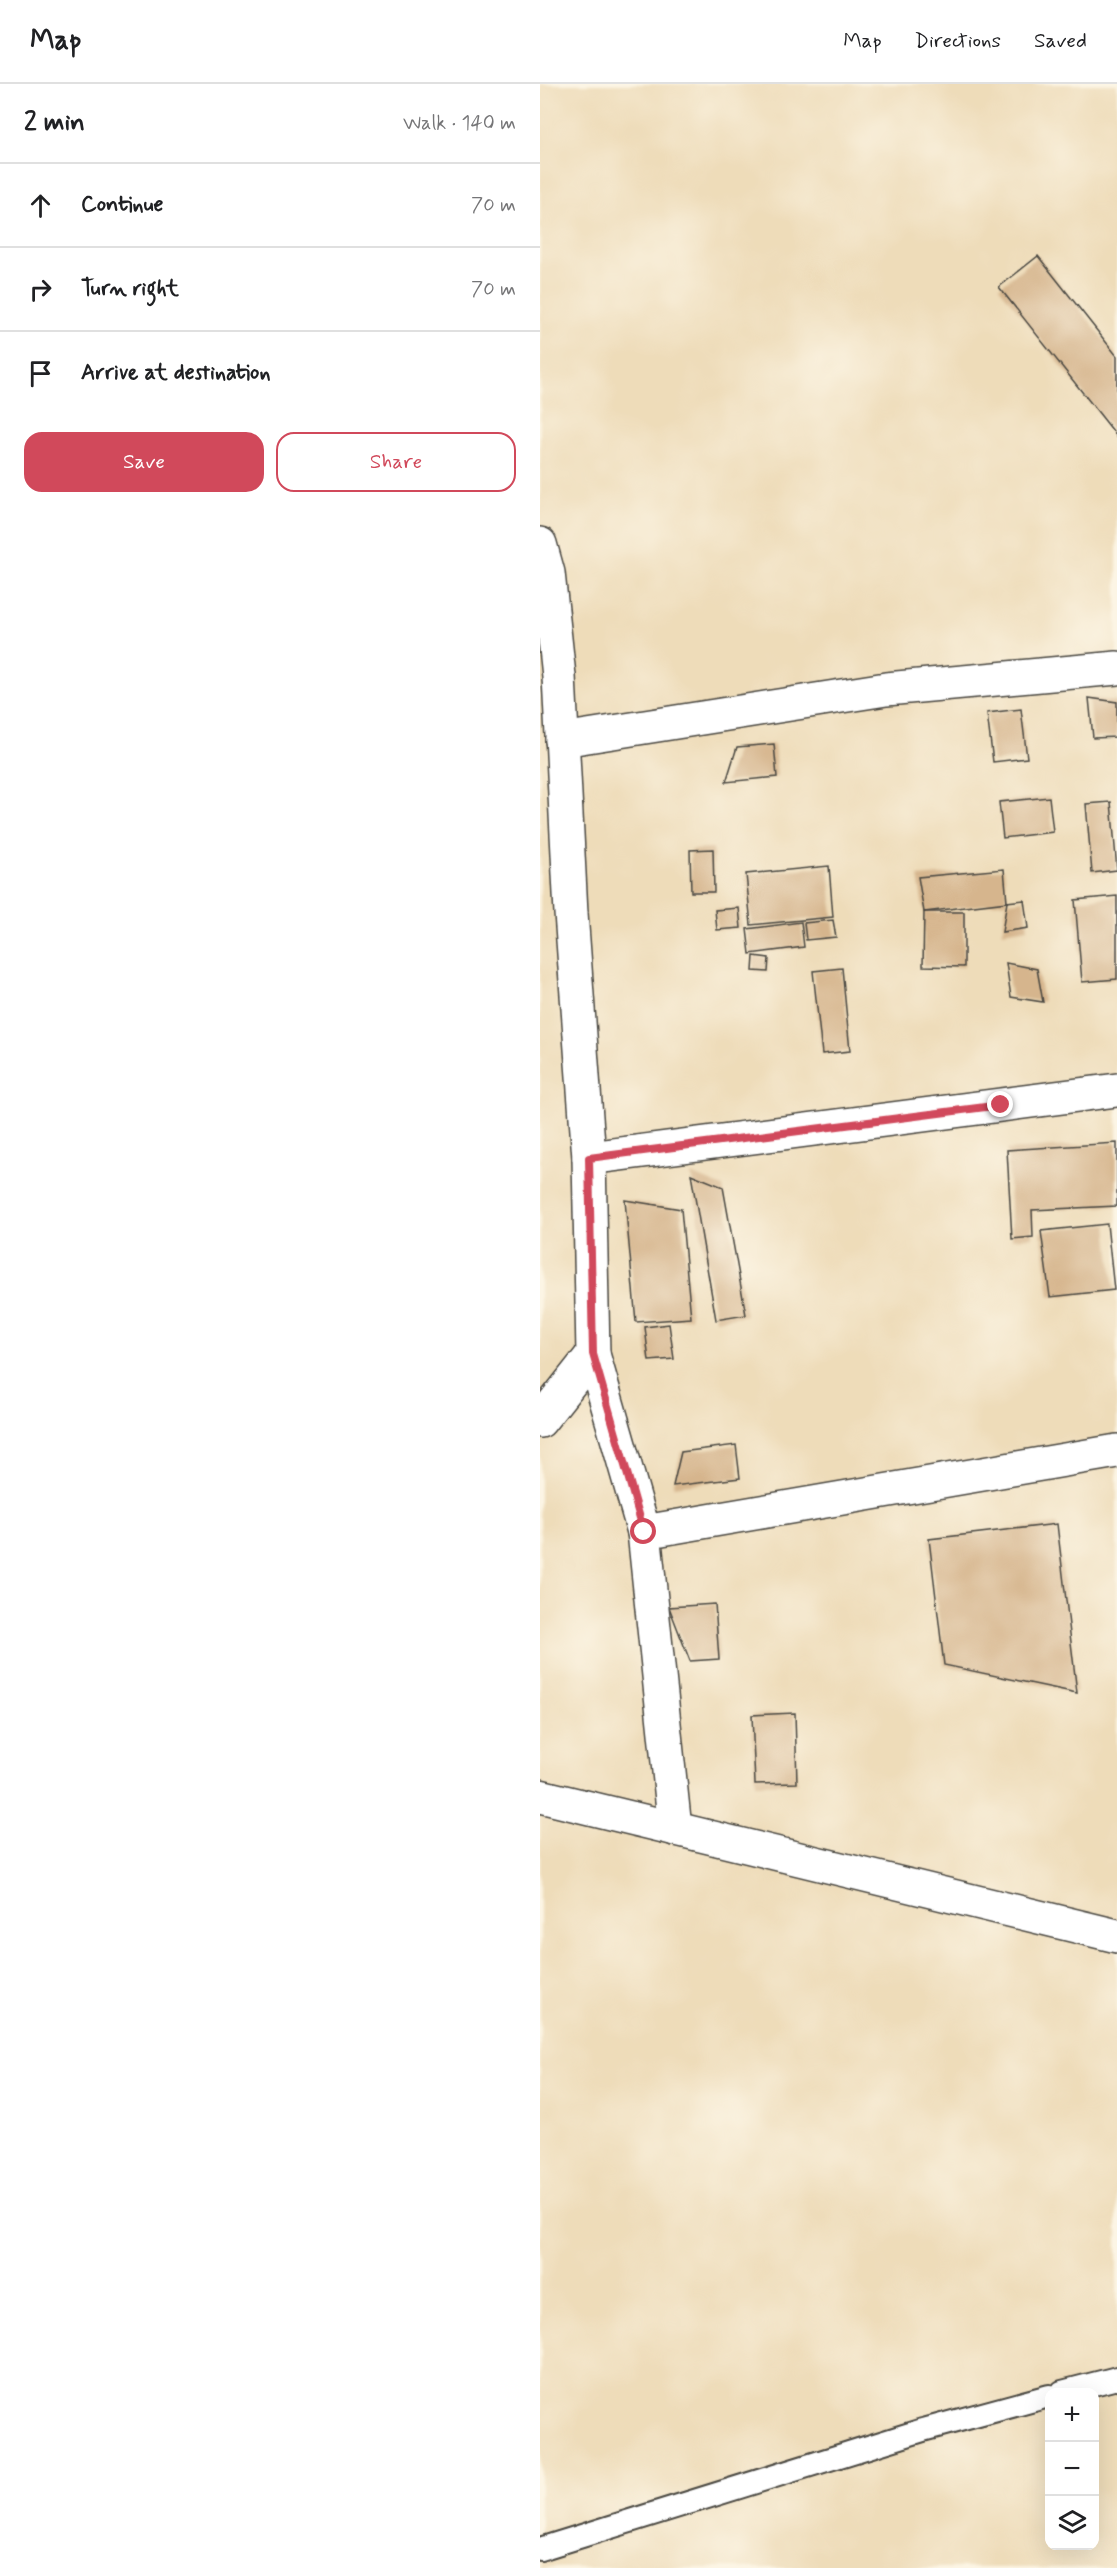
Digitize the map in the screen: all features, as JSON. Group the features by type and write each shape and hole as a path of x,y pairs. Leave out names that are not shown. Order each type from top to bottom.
{"street":[{"path":"540,544 549,585 559,676 571,913 589,1158 593,1354 644,1532 675,1829"},
{"path":"562,740 886,689 1117,668"},
{"path":"589,1158 1117,1090"},
{"path":"540,1421 593,1354"},
{"path":"644,1532 1117,1451"},
{"path":"540,1796 1117,1936"}],"lane":[{"path":"1078,2388 1117,2378"},
{"path":"540,2549 923,2430 1045,2397"}],"building":[{"path":"1038,256 1117,356 1117,436 999,287"},
{"path":"1089,698 1117,702 1117,737 1093,738"},
{"path":"1021,709 1027,758 993,762 987,713"},
{"path":"774,744 777,777 726,782 737,747"},
{"path":"1049,797 1053,832 1003,838 999,802"},
{"path":"1111,802 1117,870 1092,873 1086,804"},
{"path":"713,849 714,892 691,892 690,850"},
{"path":"829,866 833,917 751,925 746,874"},
{"path":"1004,869 1007,902 924,912 918,877"},
{"path":"1117,896 1117,979 1082,982 1075,900"},
{"path":"1024,900 1028,928 1002,932 1007,902"},
{"path":"739,908 741,928 717,930 715,910"},
{"path":"924,912 964,912 964,967 923,966"},
{"path":"833,920 836,937 806,940 804,923"},
{"path":"801,922 804,947 750,954 747,929"},
{"path":"754,956 769,958 768,972 753,971"},
{"path":"1006,963 1037,969 1043,1002 1011,997"},
{"path":"842,968 850,1051 822,1054 813,971"},
{"path":"1117,1143 1117,1206 1032,1210 1033,1237 1012,1239 1007,1150"},
{"path":"691,1174 723,1187 746,1315 716,1320"},
{"path":"625,1200 681,1209 691,1318 636,1322"},
{"path":"1107,1224 1114,1290 1050,1297 1041,1231"},
{"path":"669,1324 674,1359 649,1361 645,1327"},
{"path":"736,1445 740,1478 673,1486 681,1452"},
{"path":"1057,1524 1077,1693 944,1665 929,1539"},
{"path":"715,1604 719,1659 690,1661 669,1607"},
{"path":"795,1713 797,1783 755,1784 752,1715"}],"route":[{"path":"644,1532 593,1354 589,1158 1001,1105"}]}
